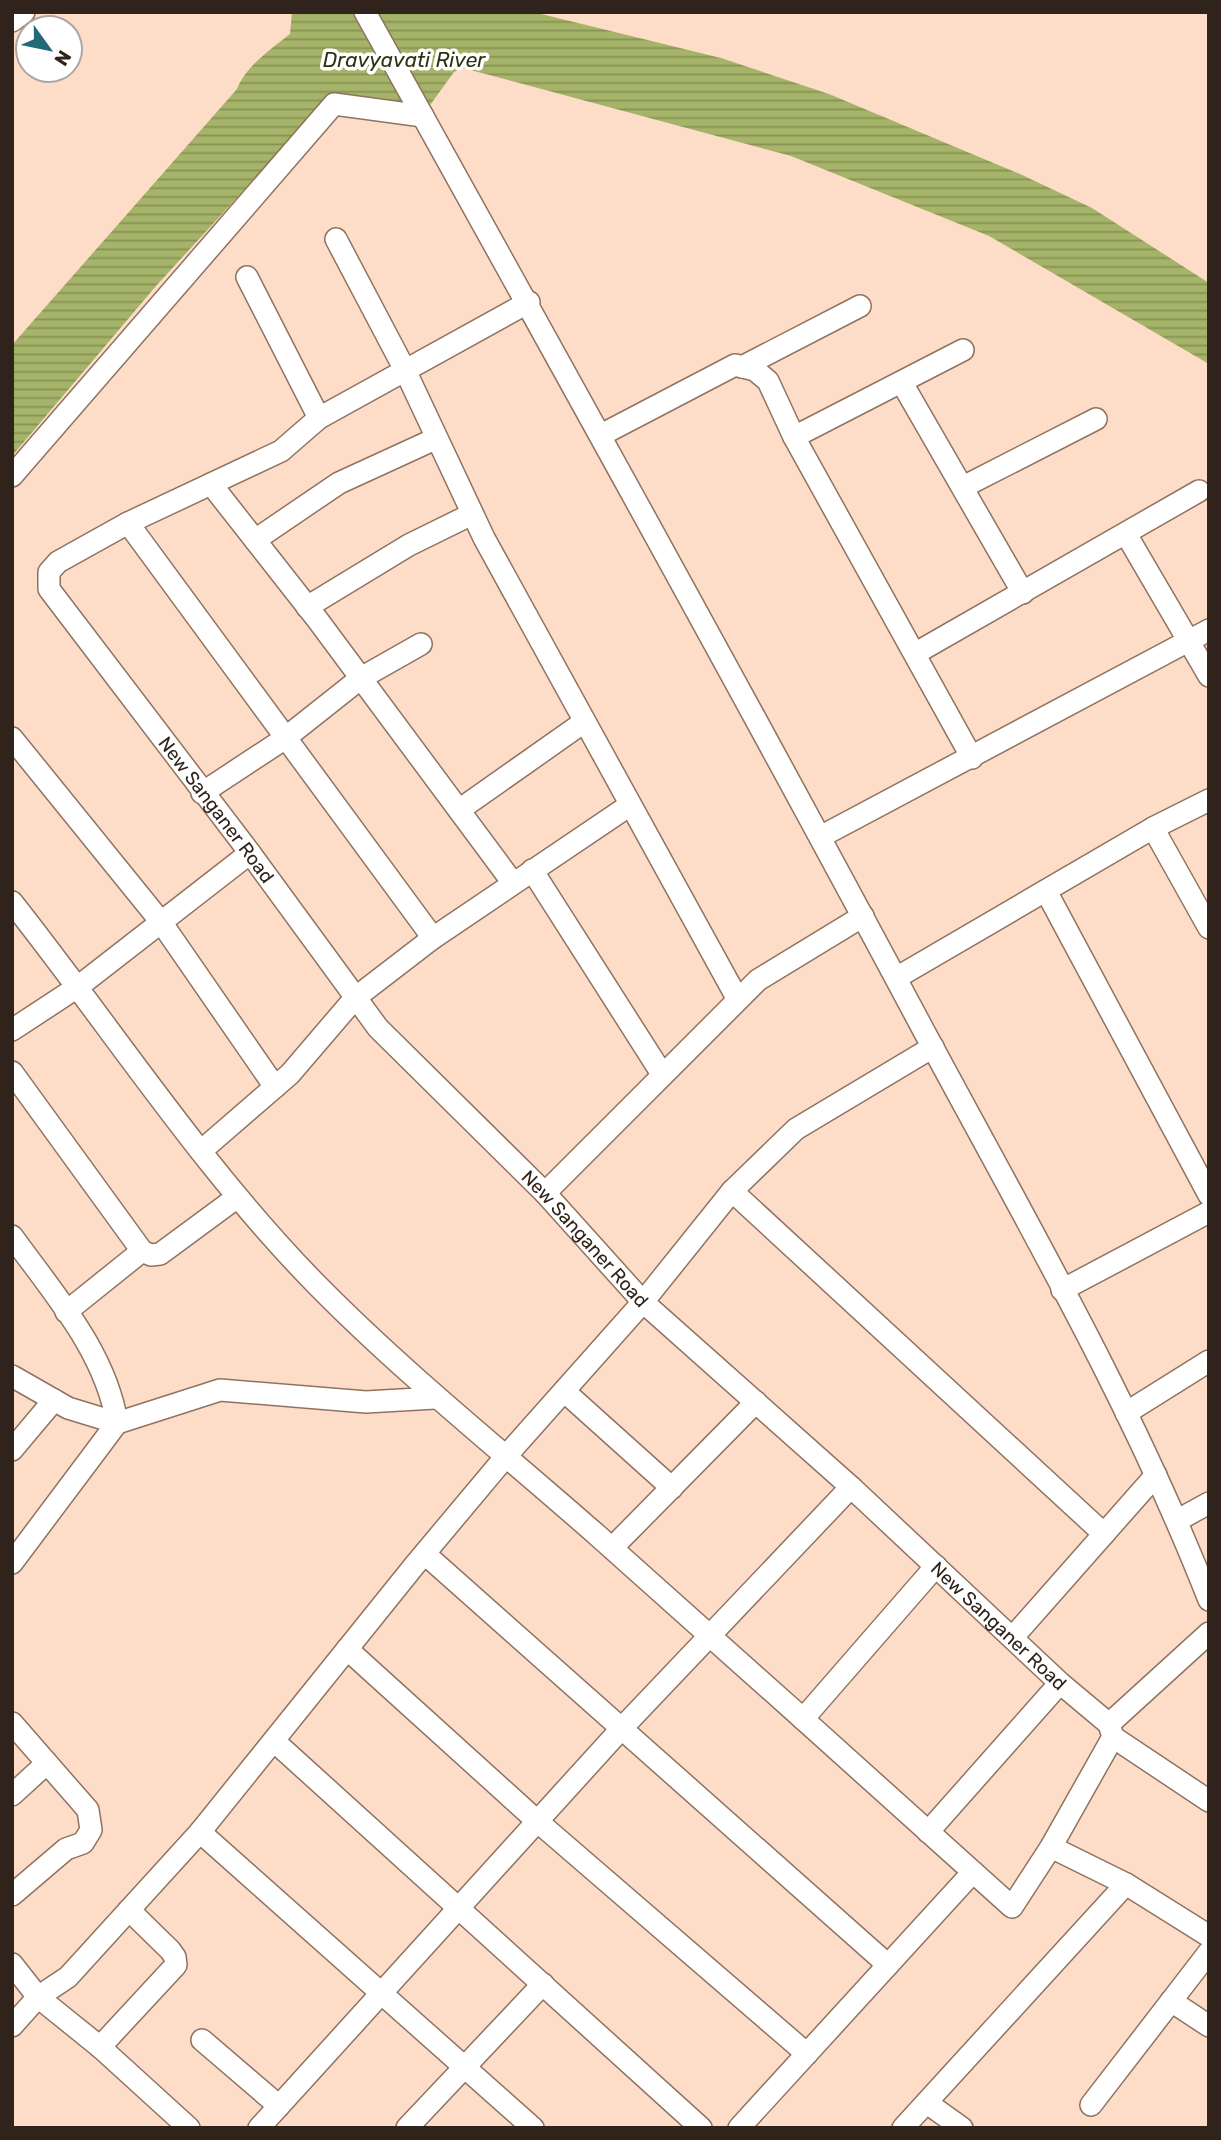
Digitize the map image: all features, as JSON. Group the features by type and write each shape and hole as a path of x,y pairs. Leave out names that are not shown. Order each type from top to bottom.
{"street":[{"path":"12,21 24,12"},
{"path":"365,12 529,302 933,1047 1126,1413 1178,1520 1209,1600"},
{"path":"12,476 334,104 423,116"},
{"path":"336,239 405,370 472,514 737,998"},
{"path":"247,277 319,418"},
{"path":"433,938 284,739 128,523 281,451 319,418 529,302"},
{"path":"742,367 860,306"},
{"path":"794,437 963,351"},
{"path":"601,435 734,365 755,370 768,382 794,437 972,758"},
{"path":"902,383 1023,593"},
{"path":"963,487 1096,419"},
{"path":"255,540 339,483 435,439"},
{"path":"211,484 361,678 513,883"},
{"path":"916,653 1199,491"},
{"path":"307,607 409,545 472,514"},
{"name":"New Sanganer Road","path":"128,523 58,562 49,572 49,589 202,793 250,852 377,1028 545,1193 643,1302 850,1487 1111,1731 1209,1801"},
{"path":"1126,534 1199,635 1209,676"},
{"path":"821,837 1199,635"},
{"path":"202,793 284,739 361,678 421,644"},
{"path":"458,810 584,722"},
{"path":"12,738 161,922 275,1087"},
{"path":"896,978 1153,828 1209,800"},
{"path":"201,1151 290,1074 355,998 433,938 630,805"},
{"path":"1153,828 1209,928"},
{"path":"12,1030 79,986 250,852"},
{"path":"532,870 662,1074"},
{"path":"1046,891 1209,1195"},
{"path":"12,902 79,986 236,1198 319,1287 435,1398 507,1455 1012,1907 1051,1847 1111,1731 1209,1633"},
{"path":"545,1193 737,998 758,980 863,916"},
{"path":"12,2026 38,1997 68,1977 200,1832 507,1455 643,1302 732,1191 796,1129 933,1047"},
{"path":"12,1072 142,1251 151,1255 160,1254 236,1198"},
{"path":"732,1191 1104,1534"},
{"path":"1062,1290 1209,1212"},
{"path":"12,1236 66,1311 102,1374 114,1404 117,1423"},
{"path":"66,1311 142,1251"},
{"path":"1126,1413 1209,1361"},
{"path":"12,1376 68,1408 117,1423"},
{"path":"16,1549 117,1423 220,1390 366,1402 435,1398"},
{"path":"564,1391 672,1488"},
{"path":"12,1450 54,1400"},
{"path":"612,1548 756,1402"},
{"path":"1013,1637 1156,1475"},
{"path":"259,2128 622,1728 850,1487"},
{"path":"1178,1520 1209,1503"},
{"path":"425,1554 888,1965"},
{"path":"803,1719 936,1566"},
{"path":"347,1649 537,1821 807,2054"},
{"path":"929,1832 1060,1683"},
{"path":"12,1723 88,1810 91,1830 83,1843 66,1849 12,1895"},
{"path":"274,1741 701,2128"},
{"path":"12,1795 47,1763"},
{"path":"200,1832 533,2128"},
{"path":"1051,1847 1126,1884 1209,1936"},
{"path":"739,2128 973,1872"},
{"path":"903,2128 1126,1884"},
{"path":"100,2047 176,1965 170,1950 129,1910"},
{"path":"1091,2105 1209,1952"},
{"path":"12,1964 38,1997 100,2047 189,2128"},
{"path":"407,2128 543,1984"},
{"path":"1171,2001 1209,2026"},
{"path":"202,2040 279,2106"},
{"path":"927,2103 962,2128"}],"water":[{"name":"Dravyavati River","path":"292,12 533,12 721,58 829,94 1020,174 1092,208 1209,283 1209,364 989,236 791,156 463,68 454,72 425,112 332,94 156,286 12,456 12,345 237,89 253,65 290,34"}]}
